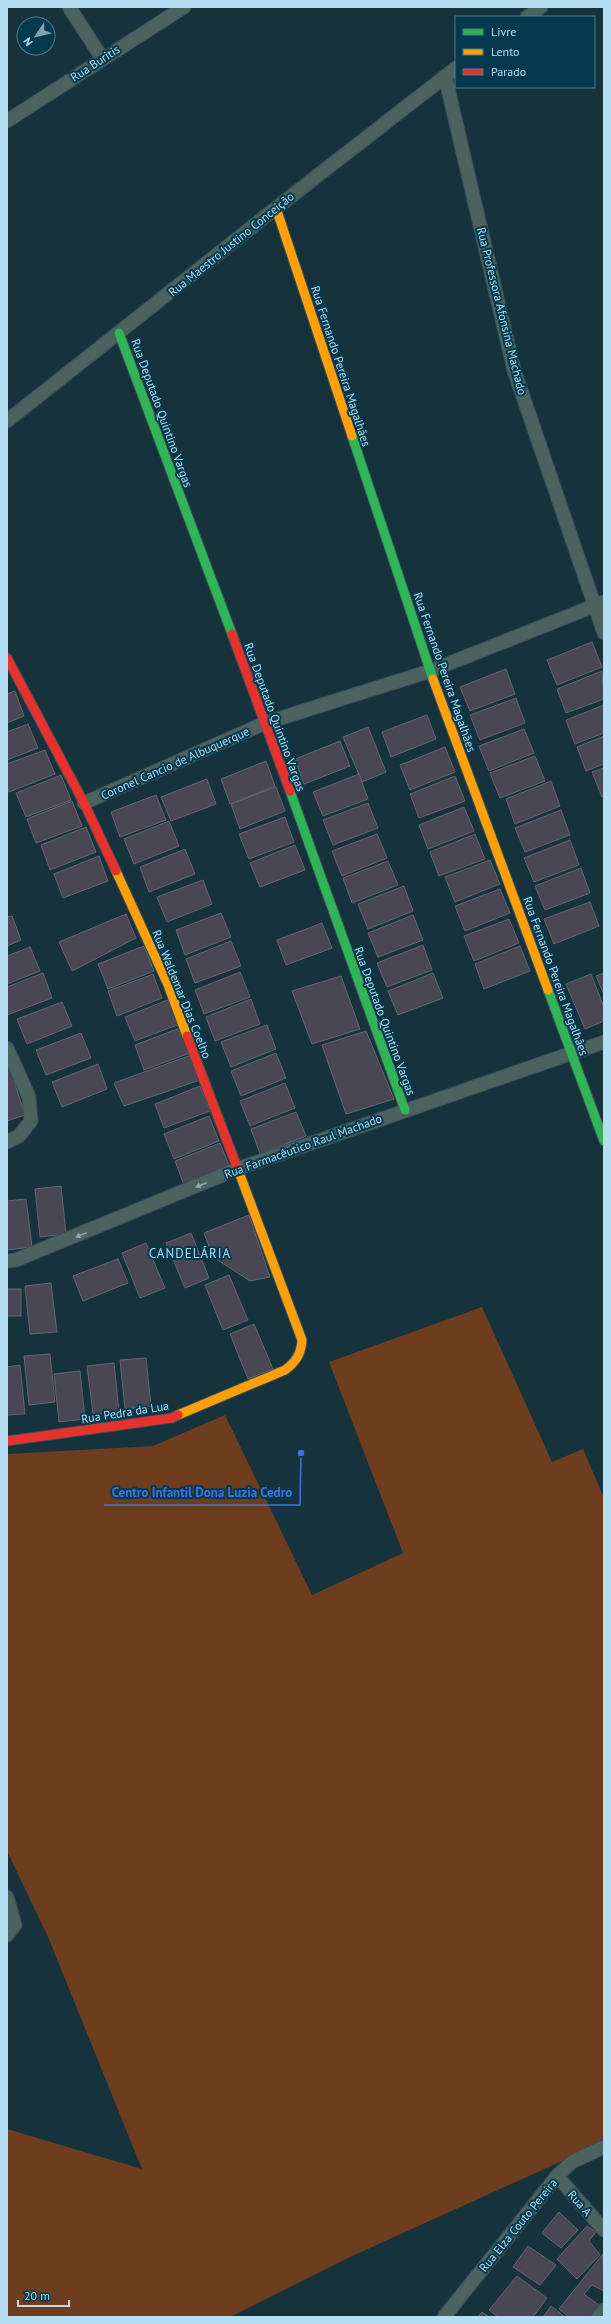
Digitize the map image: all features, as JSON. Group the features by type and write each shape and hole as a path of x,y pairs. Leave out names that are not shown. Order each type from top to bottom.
{"street":[{"path":"69,7 102,58"},
{"name":"Rua Buritis","path":"7,121 102,58 184,7"},
{"path":"528,16 541,7"},
{"name":"Rua Maestro Justino Conceição","path":"7,422 276,208 455,69"},
{"name":"Rua Professora Afonsina Machado","path":"445,76 514,370 599,604 604,633"},
{"name":"Rua Fernando Pereira Magalhães","path":"276,208 430,670 604,1141"},
{"name":"Rua Deputado Quintino Vargas","path":"120,333 265,723 405,1110"},
{"name":"Coronel Cancio de Albuquerque","path":"84,803 265,723 430,670 599,604"},
{"name":"Rua Waldemar Dias Coelho","path":"7,658 84,803 168,985 302,1340 302,1352"},
{"name":"Rua Farmacêutico Raul Machado","path":"7,1261 75,1237 237,1169 604,1042"},
{"path":"7,1048 29,1097 31,1121 19,1136 7,1142"},
{"name":"Rua Pedra da Lua","path":"7,1441 172,1418 284,1370 295,1364 302,1352"},
{"path":"7,1897 15,1925 7,1935"},
{"name":"Rua Elza Couto Pereira","path":"444,2317 557,2176 572,2162 604,2147"},
{"name":"Rua A","path":"557,2176 604,2230"},
{"path":"598,2317 604,2310"}],"shaded area":[{"path":"482,1307 552,1462 583,1449 604,1498 604,2142 350,2257 230,2317 7,2317 7,2129 142,2169 48,1937 7,1851 7,1454 153,1446 225,1415 312,1595 403,1553 329,1362"}],"building":[{"path":"592,642 602,667 557,685 547,660"},
{"path":"506,669 515,694 470,711 460,687"},
{"path":"602,671 604,699 566,713 557,689"},
{"path":"15,691 24,716 7,723 7,694"},
{"path":"516,698 525,723 480,740 470,715"},
{"path":"604,705 604,733 575,744 566,720"},
{"path":"427,715 436,739 391,757 382,732"},
{"path":"28,724 38,748 7,760 7,732"},
{"path":"368,727 386,772 362,782 343,737"},
{"path":"524,729 534,753 489,771 479,746"},
{"path":"604,736 604,764 586,771 577,747"},
{"path":"340,741 350,766 304,784 295,759"},
{"path":"445,747 455,772 410,790 400,765"},
{"path":"45,750 55,774 9,792 7,786 7,764"},
{"path":"535,756 545,781 500,798 490,773"},
{"path":"266,761 275,786 230,804 221,779"},
{"path":"604,768 604,796 602,797 592,772"},
{"path":"359,774 368,799 323,816 313,792"},
{"path":"61,775 71,800 26,817 16,793"},
{"path":"455,776 465,801 419,818 410,794"},
{"path":"207,779 216,804 171,821 161,797"},
{"path":"551,781 560,806 515,824 506,799"},
{"path":"276,787 285,811 240,829 231,804"},
{"path":"156,795 166,820 120,837 111,812"},
{"path":"72,801 82,826 36,843 27,819"},
{"path":"368,803 378,828 333,845 323,820"},
{"path":"464,807 474,831 428,849 419,825"},
{"path":"561,810 570,835 525,852 515,828"},
{"path":"285,817 294,842 249,859 239,834"},
{"path":"169,821 179,846 134,864 124,839"},
{"path":"86,827 96,852 50,870 41,845"},
{"path":"377,834 387,858 342,876 332,851"},
{"path":"475,834 485,859 439,876 430,852"},
{"path":"570,840 579,865 534,882 524,858"},
{"path":"295,845 305,870 260,887 250,863"},
{"path":"185,849 195,874 149,892 140,867"},
{"path":"99,856 108,881 63,898 54,874"},
{"path":"490,860 500,884 455,902 445,877"},
{"path":"388,861 398,885 352,903 343,878"},
{"path":"581,868 590,893 545,910 535,886"},
{"path":"203,880 212,904 167,922 157,897"},
{"path":"404,886 413,911 368,929 358,904"},
{"path":"500,889 510,913 465,931 455,906"},
{"path":"590,902 599,926 554,944 544,919"},
{"path":"221,913 231,937 185,955 176,930"},
{"path":"126,914 136,938 72,971 59,942"},
{"path":"413,915 423,940 378,957 368,933"},
{"path":"12,916 21,940 7,946 7,917"},
{"path":"509,919 519,943 474,961 464,936"},
{"path":"322,923 332,948 286,965 277,940"},
{"path":"231,941 241,966 195,983 186,959"},
{"path":"423,945 432,970 387,987 377,963"},
{"path":"144,946 154,971 108,989 98,964"},
{"path":"520,946 530,971 484,989 475,964"},
{"path":"30,947 40,971 7,984 7,956"},
{"path":"240,972 250,997 204,1014 195,990"},
{"path":"43,973 52,998 7,1015 7,987"},
{"path":"433,973 443,998 398,1015 388,991"},
{"path":"604,973 604,995 596,976"},
{"path":"153,974 162,998 117,1016 108,991"},
{"path":"591,974 604,1007 604,1021 585,1029 566,984"},
{"path":"341,976 360,1029 312,1044 292,991"},
{"path":"170,999 180,1024 135,1041 125,1017"},
{"path":"251,999 260,1024 215,1041 206,1017"},
{"path":"62,1002 72,1026 27,1044 17,1019"},
{"path":"267,1025 276,1049 231,1067 221,1042"},
{"path":"180,1028 190,1053 144,1070 135,1045"},
{"path":"366,1031 394,1099 346,1114 322,1045"},
{"path":"81,1033 91,1058 46,1075 36,1050"},
{"path":"276,1053 286,1078 241,1096 231,1071"},
{"path":"191,1055 200,1080 124,1106 114,1083"},
{"path":"98,1064 107,1089 62,1107 52,1082"},
{"path":"10,1068 25,1115 7,1121 7,1069"},
{"path":"285,1083 295,1108 250,1126 240,1101"},
{"path":"200,1086 210,1111 164,1128 155,1104"},
{"path":"296,1112 306,1136 260,1154 251,1129"},
{"path":"209,1116 219,1141 174,1159 164,1134"},
{"path":"220,1143 230,1168 184,1185 175,1161"},
{"path":"61,1186 66,1234 40,1237 35,1189"},
{"path":"26,1199 32,1247 7,1250 7,1201"},
{"path":"249,1215 270,1277 250,1281 213,1257 204,1233"},
{"path":"191,1233 209,1278 185,1288 166,1243"},
{"path":"146,1243 165,1288 140,1298 122,1253"},
{"path":"118,1259 128,1283 83,1301 73,1276"},
{"path":"229,1275 248,1320 223,1330 205,1285"},
{"path":"51,1283 57,1332 30,1334 25,1286"},
{"path":"7,1289 21,1289 21,1316 7,1316"},
{"path":"254,1324 273,1369 248,1379 230,1334"},
{"path":"50,1354 55,1402 29,1405 24,1356"},
{"path":"146,1358 151,1406 125,1409 120,1360"},
{"path":"114,1363 119,1412 93,1414 87,1366"},
{"path":"20,1365 25,1414 7,1415 7,1367"},
{"path":"80,1371 85,1419 59,1422 54,1374"},
{"path":"559,2212 578,2230 561,2248 542,2233"},
{"path":"587,2226 596,2232 589,2241 600,2255 577,2279 557,2259"},
{"path":"528,2246 556,2265 540,2285 513,2267"},
{"path":"603,2254 604,2291 592,2285 584,2294 600,2306 592,2317 569,2317 559,2309"},
{"path":"517,2276 547,2298 533,2317 498,2317 489,2310"},
{"path":"551,2306 565,2317 543,2317"},
{"path":"482,2312 489,2317 478,2317"}],"traffic: fast":[{"path":"119,333 232,634"},
{"path":"352,436 433,679"},
{"path":"290,791 405,1110"},
{"path":"548,990 604,1141"}],"traffic: slow":[{"path":"276,208 352,436"},
{"path":"433,679 548,990"},
{"path":"116,871 168,985 187,1036"},
{"path":"178,1415 285,1370 295,1361 299,1354 302,1340 237,1167"}],"traffic: jam":[{"path":"232,634 290,791"},
{"path":"7,658 84,803 116,871"},
{"path":"187,1036 237,1167"},
{"path":"7,1441 172,1418 178,1415"}],"place":[{"name":"Centro Infantil Dona Luzia Cedro","path":"301,1453"}],"district":[{"name":"CANDELÁRIA","path":"190,1253"}]}
